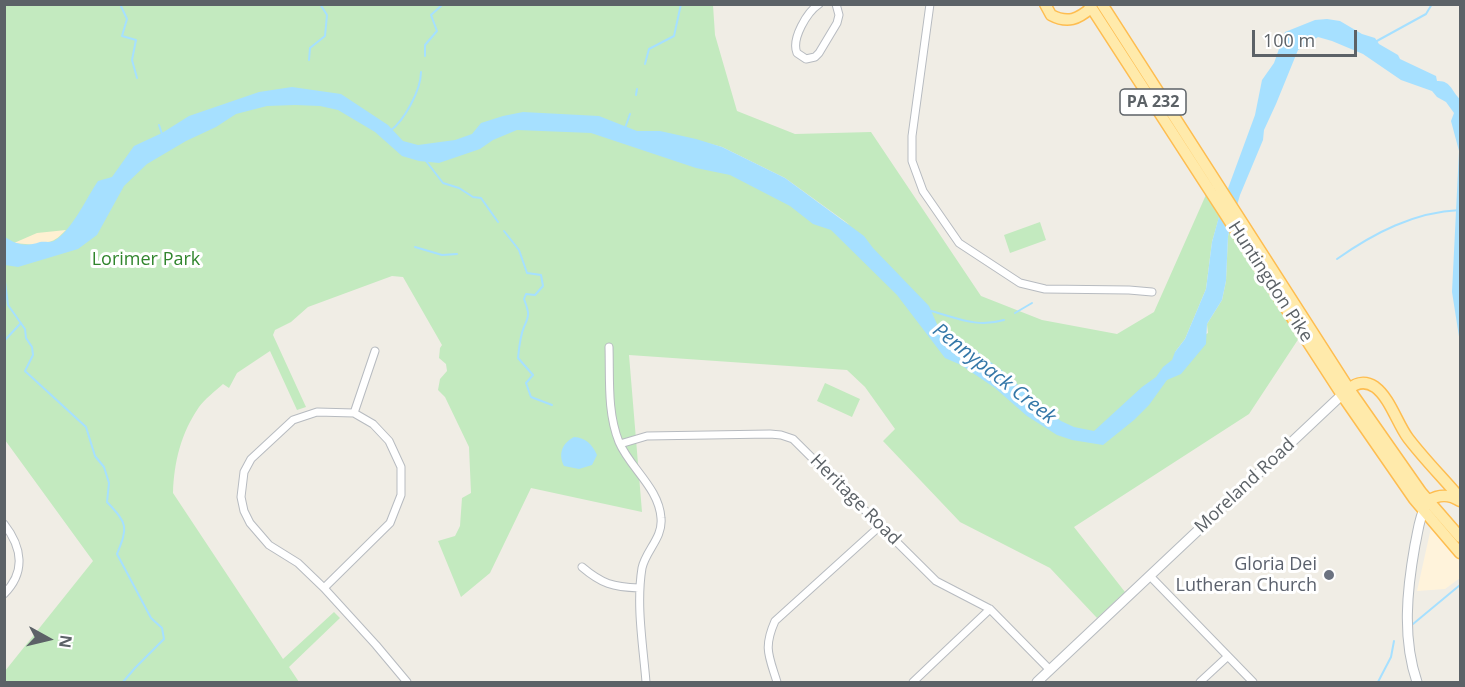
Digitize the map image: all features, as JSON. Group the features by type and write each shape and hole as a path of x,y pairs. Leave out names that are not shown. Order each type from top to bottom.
{"main road":[{"path":"1045,4 1051,15 1067,20 1077,19 1097,5"},
{"name":"Huntingdon Pike","path":"1097,5 1218,183 1346,392 1425,506 1461,553"},
{"name":"Huntingdon Pike","path":"1097,5 1215,197 1313,339"},
{"path":"1346,392 1355,384 1366,384 1372,385 1382,393 1406,435 1420,454 1461,500"},
{"path":"1425,506 1436,496 1443,495 1461,500"},
{"name":"Huntingdon Pike","path":"1425,506 1461,537"}],"street":[{"path":"819,4 811,11 794,41 796,53 806,59 815,57 819,53 837,23 836,4"},
{"path":"930,4 912,136 912,160 923,190 958,243 1022,284 1045,289 1152,292"},
{"path":"609,347 611,416 620,444 654,496 662,516 661,528 656,541 643,564 639,588 646,682"},
{"path":"354,412 375,351"},
{"name":"Moreland Road","path":"1036,682 1346,392"},
{"path":"324,588 390,523 401,495 401,467 389,441 374,424 354,412 317,412 293,420 251,459 241,484 244,511 250,523 269,545 298,563 324,588 407,682"},
{"name":"Heritage Road","path":"620,444 647,436 781,435 800,445 936,581 990,609 1050,670"},
{"path":"1417,682 1410,653 1407,605 1411,570 1425,506"},
{"path":"4,524 18,547 20,560 16,579 4,594"},
{"path":"777,682 767,650 769,635 775,621 880,526"},
{"path":"582,567 607,584 616,587 639,588"},
{"path":"1150,576 1253,682"},
{"path":"913,682 990,609"},
{"path":"1200,682 1227,657"}],"shaded area":[{"path":"1431,528 1460,560 1460,578 1445,589 1417,591"}],"green space":[{"name":"Lorimer Park","path":"4,5 713,5 715,35 737,111 795,134 871,132 981,296 1042,320 1117,334 1154,312 1209,188 1222,207 1212,242 1206,289 1185,339 1175,352 1208,333 1207,324 1222,300 1226,281 1228,236 1232,223 1303,332 1249,414 1074,527 1125,592 1097,618 1050,568 960,522 883,441 895,429 865,387 847,370 629,355 642,512 531,488 490,573 461,597 438,541 455,536 460,526 462,498 471,493 469,447 445,397 438,390 440,379 447,371 446,364 439,358 442,345 403,277 392,276 308,307 291,322 275,330 273,335 306,407 297,410 270,351 237,373 229,388 223,384 201,404 187,427 177,459 173,493 283,659 334,612 340,618 289,667 299,682 5,682 5,671 93,561 5,440","holes":["707,143 722,147 785,178 850,225"]},
{"path":"1040,222 1046,240 1010,253 1004,235"},
{"path":"825,383 860,399 852,417 817,401"}],"sand":[{"path":"66,230 55,240 49,242 36,245 14,243 37,233"}],"water":[{"name":"Pennypack Creek","path":"1315,20 1340,21 1362,34 1375,38 1379,44 1398,55 1400,59 1436,76 1437,81 1448,84 1460,99 1460,343 1452,292 1459,151 1451,121 1454,113 1446,102 1432,91 1401,80 1363,54 1318,37 1298,50 1264,130 1263,140 1240,195 1228,236 1226,281 1222,300 1207,324 1206,344 1181,374 1167,380 1149,405 1103,445 1057,435 1027,416 995,388 961,365 945,358 897,295 831,230 813,224 790,206 730,175 696,168 591,133 517,130 493,140 480,149 439,163 402,156 375,132 338,110 320,106 267,106 236,114 147,164 124,186 97,235 78,249 18,267 5,265 5,237 26,245 54,241 72,222 98,181 112,177 134,146 162,133 189,116 259,92 292,87 341,94 388,125 403,141 418,145 455,140 472,134 481,123 523,112 599,116 637,131 660,131 722,147 785,178 864,236 929,306 940,331 949,338 960,339 971,347 1061,421 1074,427 1094,431 1156,377 1172,360 1185,339 1206,289 1212,242 1223,202 1255,115 1262,80 1274,63 1285,32"},
{"path":"574,437 585,440 593,448 597,455 592,465 579,469 564,466 561,457 562,449"}],"waterway":[{"path":"120,4 127,19 122,36 136,40 132,60 137,78"},
{"path":"309,60 310,48 325,36 327,15 320,4"},
{"path":"425,56 425,45 437,31 431,15 441,4"},
{"path":"645,64 649,49 674,36 681,4"},
{"path":"1375,42 1426,14 1432,4"},
{"path":"390,131 401,120 411,104 421,72"},
{"path":"636,95 637,89"},
{"path":"625,128 630,114"},
{"path":"159,125 162,134"},
{"path":"426,161 443,183 459,188 473,197 481,198 498,222"},
{"path":"1337,259 1395,225 1427,215 1460,210"},
{"path":"504,231 519,250 527,273 541,275 543,286 535,295 526,294 524,299 528,316 518,358 533,375 526,383 531,397 552,405"},
{"path":"415,247 442,255 457,254"},
{"path":"4,274 8,305 25,329 26,338 32,347 33,355 25,371 86,427 95,456 104,467 109,483 107,502 124,526 123,538 117,554 151,618 162,628 164,639 123,682"},
{"path":"1015,313 1032,303"},
{"name":"Pennypack Creek","path":"931,311 976,323 1004,320"},
{"path":"4,341 21,323"},
{"path":"1413,624 1460,585"},
{"path":"1378,682 1391,657 1394,641"}],"place":[{"name":"Gloria Dei Lutheran Church","path":"1329,575"}]}
